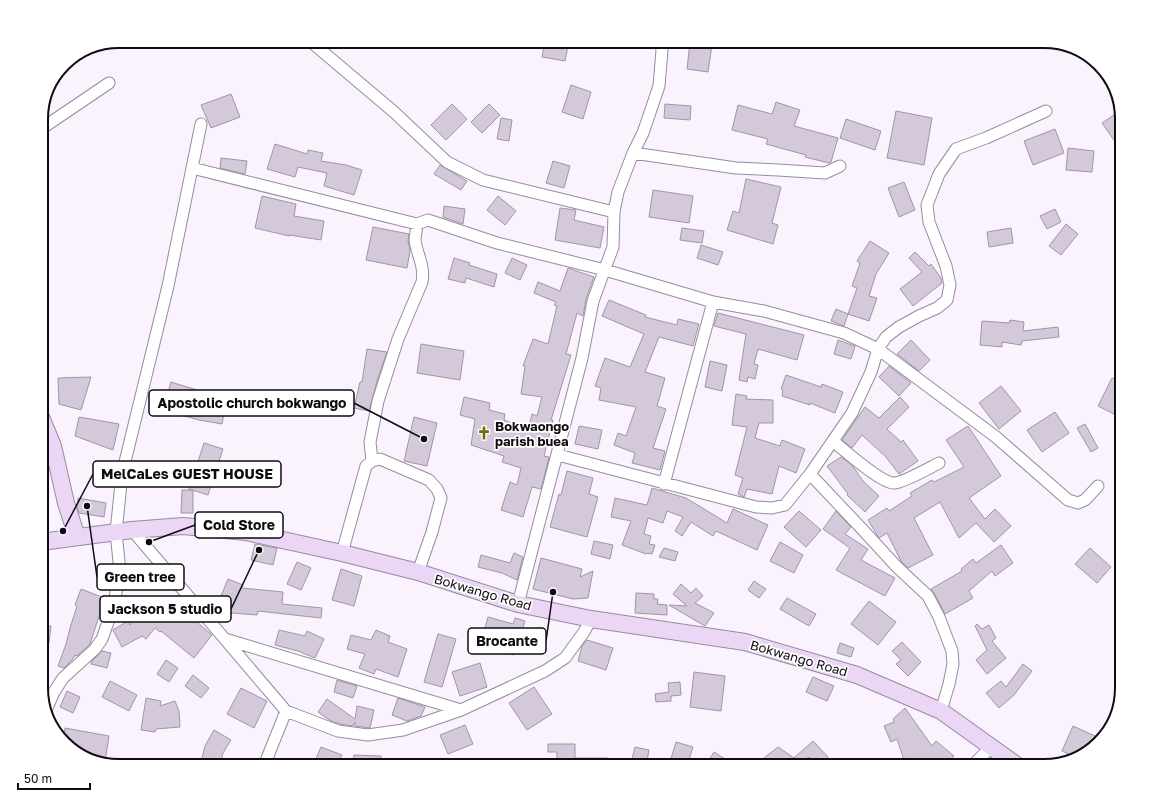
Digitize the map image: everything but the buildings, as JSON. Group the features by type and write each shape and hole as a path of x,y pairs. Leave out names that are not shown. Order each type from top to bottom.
{"street":[{"path":"318,48 394,112 448,162 483,180 614,212"},
{"path":"518,604 582,358 592,301 613,247 614,212 618,192 633,153 643,133 659,86 662,48"},
{"path":"48,124 109,83"},
{"path":"558,455 756,507 772,508 785,505 810,474 852,413 871,372 878,349 886,337 919,316 937,308 947,300 950,285 946,266 929,222 927,205 939,174 956,149 986,138 1046,111"},
{"path":"49,703 63,678 95,649 102,639 113,608 120,572 116,532 122,474 168,286 201,124"},
{"path":"633,153 736,168 825,173 840,166"},
{"path":"192,168 417,224 428,220 496,243 605,270 713,302 764,310 844,333 878,349 996,437 1068,500 1078,504 1085,500 1098,486"},
{"path":"372,461 370,442 378,401 398,339 424,274 415,240 417,224"},
{"path":"664,484 713,302"},
{"path":"48,434 53,446 66,503 77,537"},
{"path":"833,441 883,480 894,483 904,480 939,463"},
{"path":"342,553 366,466 372,461 380,459 429,480 437,489 441,498 432,532 418,572"},
{"path":"810,474 896,567 928,596 939,617 952,651 953,664 941,711"},
{"name":"Bokwango Road","path":"48,541 132,530 182,526 246,532 342,553 418,572 518,604 591,619 745,642 857,675 941,711 1008,759"},
{"path":"132,530 286,711 338,731 368,736 403,730 462,710 545,671 565,658 584,632 591,619"},
{"path":"225,639 462,710"},
{"path":"267,759 286,711"},
{"path":"979,759 991,747"}],"place":[{"name":"Bokwaongo parish buea","path":"484,433"},
{"name":"Apostolic church bokwango","path":"424,439"},
{"name":"Green tree","path":"87,506"},
{"name":"MelCaLes GUEST HOUSE","path":"63,531"},
{"name":"Cold Store","path":"149,542"},
{"name":"Jackson 5 studio","path":"259,550"},
{"name":"Brocante","path":"553,592"}]}
